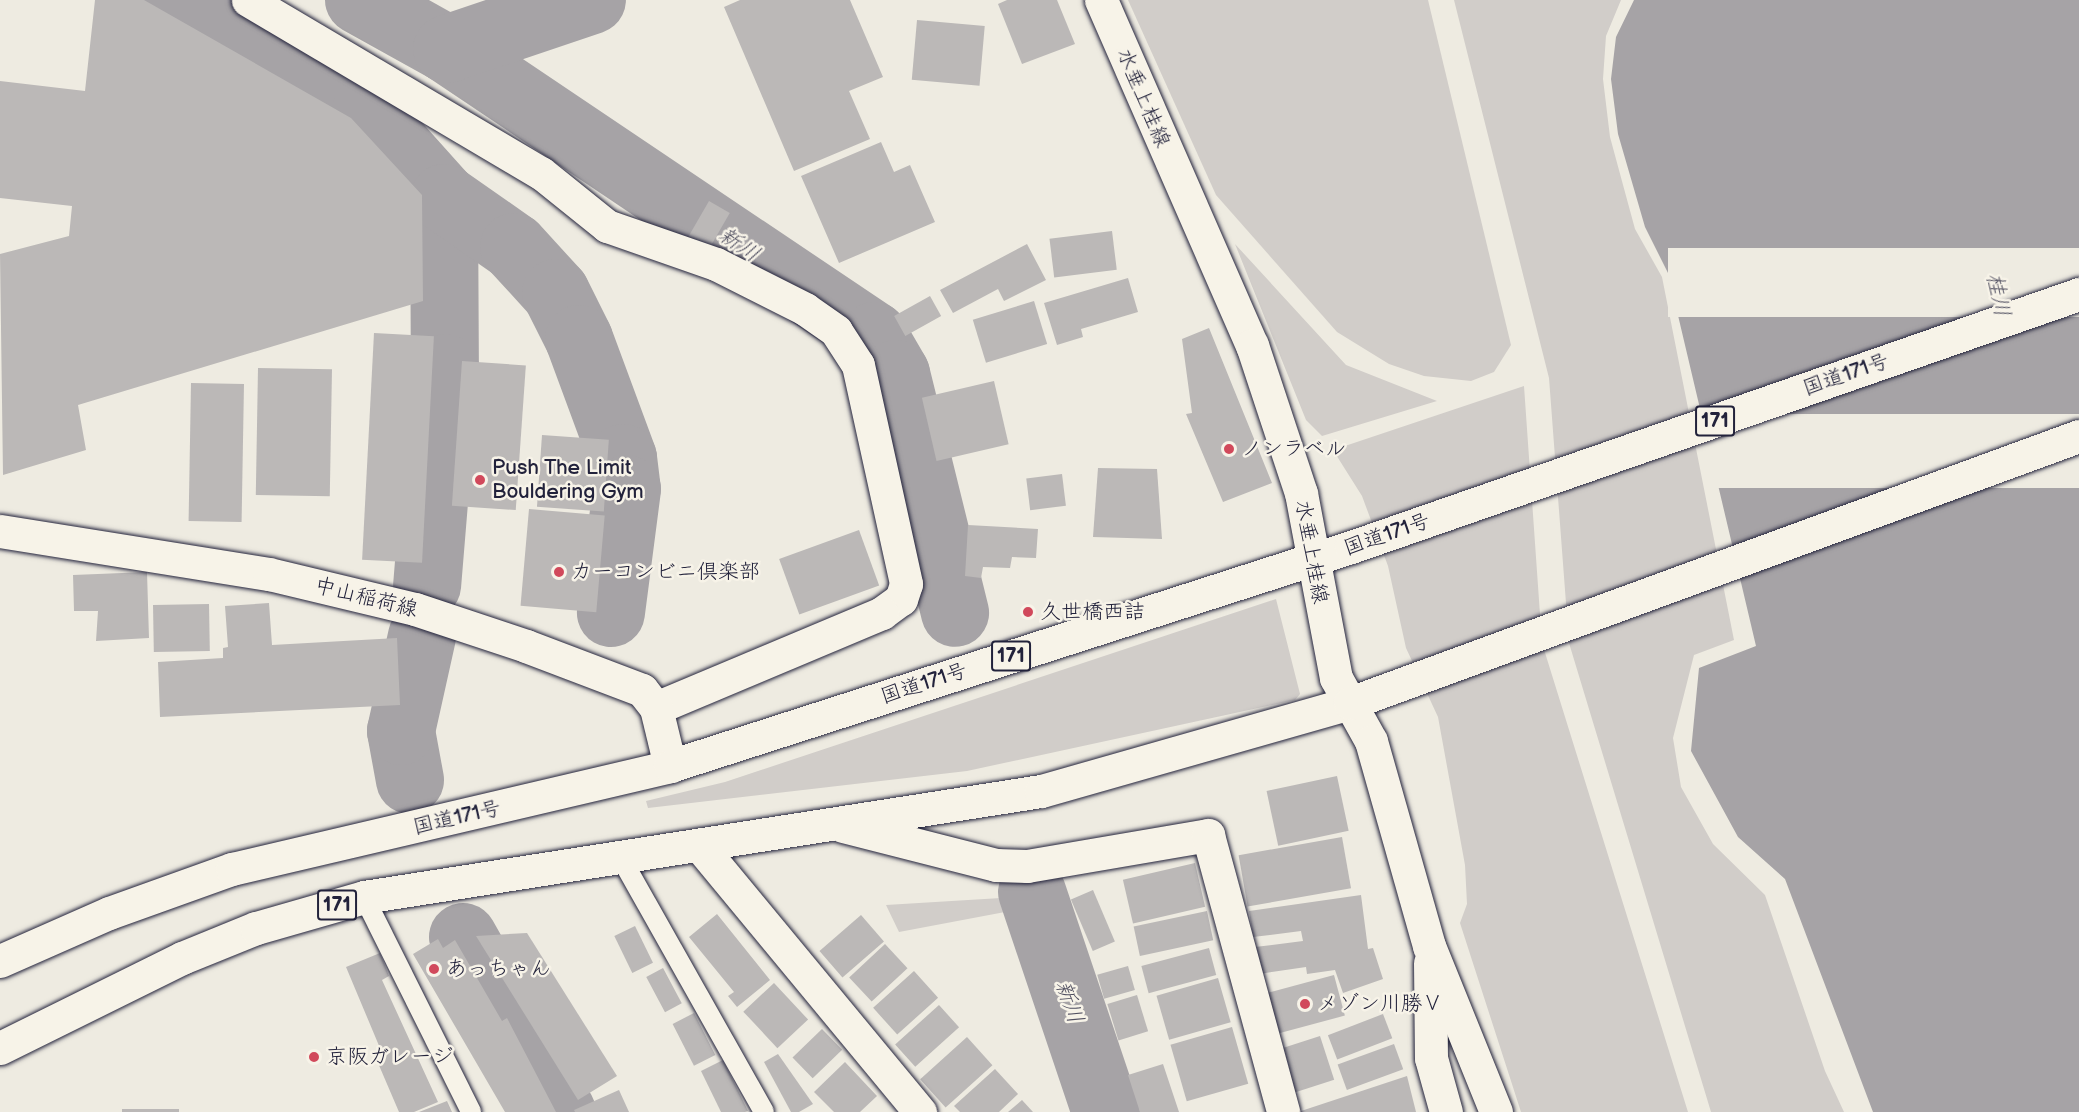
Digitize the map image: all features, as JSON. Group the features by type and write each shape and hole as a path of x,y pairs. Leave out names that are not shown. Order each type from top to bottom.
{"main road":[{"path":"248,0 541,173 607,226 716,264 805,309 836,331 858,365 906,584 901,599 882,613 656,708 670,766"},
{"name":"水垂上桂線","path":"1101,0 1252,345 1301,494 1311,560 1336,678 1371,741 1429,946 1496,1112"},
{"name":"国道171号","path":"0,961 109,913 232,869 670,766 1351,547 2079,294"},
{"name":"171","path":"0,1048 182,958 256,928 364,897 699,845 843,826 1041,791 1350,703 2079,436"},
{"name":"中山稲荷線","path":"0,531 269,574 415,609 642,690 656,708"},
{"path":"843,826 951,857 1006,866 1208,835 1282,1112"},
{"path":"699,845 920,1112"},
{"path":"1429,946 1431,1058 1446,1112"}],"lane":[{"path":"621,858 764,1112"},
{"path":"364,897 471,1112"}],"shaded area":[{"path":"1128,0 1428,0 1511,345 1494,372 1471,381 1424,376 1389,364 1337,332 1216,195"},
{"path":"1454,0 1621,0 1606,36 1603,79 1610,137 1635,229 1662,277 1734,640 1694,655 1673,738 1681,787 1713,844 1765,895 1825,1071 1844,1112 1711,1112 1569,643 1549,378"},
{"path":"1235,244 1346,365 1437,401 1322,436 1306,420"},
{"path":"1524,386 1542,643 1688,1112 1521,1112 1460,923 1467,904 1465,865 1438,717 1406,648 1388,566 1362,496 1333,450"},
{"path":"1276,599 1300,694 1295,700 967,771 648,808 646,801 725,782"},
{"path":"1001,898 1005,912 899,932 886,905"}],"water":[{"name":"桂川","path":"1634,0 2079,0 2079,1112 1873,1112 1785,879 1738,837 1691,751 1699,668 1756,646 1668,273 1645,227 1618,134 1611,79 1616,37"}],"pier":[{"path":"1668,248 2079,248 2079,317 1668,317"},
{"path":"1706,414 2079,414 2079,488 1706,488"}],"building":[{"path":"95,0 144,0 351,118 422,195 423,301 78,405 86,450 3,475 0,254 69,236 72,206 0,198 0,81 85,91"},
{"path":"740,0 850,0 883,77 849,91 870,139 794,171 724,7"},
{"path":"1007,0 1057,0 1075,44 1022,64 998,4"},
{"path":"917,20 985,26 980,86 912,80"},
{"path":"881,142 894,172 910,165 935,222 839,263 801,176"},
{"path":"709,201 730,213 709,249 688,237"},
{"path":"1112,231 1117,270 1054,277 1049,239"},
{"path":"1027,244 1046,280 1004,301 998,289 953,313 940,290"},
{"path":"1128,278 1138,312 1081,329 1083,337 1057,345 1044,303"},
{"path":"930,296 941,316 905,336 894,316"},
{"path":"1034,301 1047,344 986,363 973,320"},
{"name":"ノンラベル","path":"1209,328 1272,483 1223,502 1186,414 1192,413 1182,339"},
{"path":"374,333 434,336 422,563 362,560"},
{"path":"462,361 526,365 516,510 452,506"},
{"path":"258,368 332,369 330,496 256,495"},
{"path":"994,381 1009,444 937,461 922,398"},
{"path":"191,383 244,384 242,522 189,521"},
{"path":"542,435 609,440 604,511 537,507"},
{"path":"1098,468 1157,469 1162,539 1093,537"},
{"path":"1062,474 1066,506 1030,510 1026,478"},
{"path":"529,509 605,516 596,612 521,606"},
{"path":"968,525 1038,529 1036,558 1012,557 1010,568 983,567 981,578 965,576"},
{"path":"859,530 879,585 799,615 779,559"},
{"path":"147,572 149,638 96,641 98,611 74,611 73,575"},
{"path":"269,603 272,645 397,638 400,705 160,717 158,662 223,658 223,648 228,647 225,606"},
{"path":"209,604 210,651 154,652 153,605"},
{"path":"1337,776 1349,831 1278,846 1267,791"},
{"path":"1342,837 1351,888 1248,906 1239,855"},
{"path":"1195,863 1205,907 1133,923 1123,880"},
{"path":"1093,890 1115,942 1093,951 1071,899"},
{"path":"1361,895 1368,949 1373,948 1383,979 1343,993 1335,970 1307,974 1306,967 1259,974 1255,947 1303,941 1301,931 1253,937 1249,911"},
{"path":"1207,911 1213,940 1140,956 1134,927"},
{"path":"717,914 770,980 737,1007 728,996 734,992 689,937"},
{"path":"861,915 884,941 842,977 819,951"},
{"path":"635,926 653,963 632,973 614,936"},
{"path":"527,933 617,1076 578,1100 476,936"},
{"path":"438,939 443,948 455,940 502,1021 507,1018 556,1112 505,1112 413,954"},
{"path":"885,944 908,968 872,1002 849,977"},
{"path":"1209,948 1216,975 1149,993 1141,966"},
{"path":"380,953 389,976 382,980 438,1102 414,1112 399,1112 378,1063 385,1060 346,967"},
{"path":"1128,966 1135,990 1104,999 1097,975"},
{"path":"663,968 682,1003 665,1012 646,977"},
{"path":"914,971 938,998 897,1035 873,1008"},
{"name":"メゾン川勝Ⅴ","path":"1334,975 1345,1016 1276,1034 1265,993"},
{"path":"1218,978 1231,1022 1169,1040 1156,996"},
{"path":"774,983 808,1020 777,1048 743,1012"},
{"path":"1137,995 1148,1031 1118,1040 1107,1004"},
{"path":"939,1005 959,1027 915,1067 895,1044"},
{"path":"694,1013 715,1055 694,1066 673,1024"},
{"path":"1383,1014 1392,1038 1337,1059 1328,1035"},
{"path":"1232,1027 1248,1084 1187,1101 1170,1045"},
{"path":"822,1029 842,1050 813,1078 793,1057"},
{"path":"1320,1036 1334,1080 1292,1093 1278,1050"},
{"path":"967,1037 992,1065 946,1107 920,1079"},
{"path":"1394,1044 1403,1069 1347,1090 1338,1065"},
{"path":"778,1054 813,1104 799,1112 791,1112 764,1062"},
{"path":"723,1060 748,1111 721,1112 701,1071"},
{"path":"845,1062 877,1096 860,1112 834,1112 814,1092"},
{"path":"1163,1064 1179,1112 1140,1112 1128,1075"},
{"path":"995,1069 1018,1094 999,1112 960,1112 954,1106"},
{"path":"1407,1076 1416,1112 1298,1112"},
{"path":"619,1090 629,1112 575,1112 574,1110"},
{"path":"1022,1100 1033,1112 1008,1112"},
{"path":"447,1101 452,1112 419,1112"},
{"path":"122,1109 179,1109 179,1112 122,1112"}],"waterway":[{"path":"170,0 366,111 444,198 445,368 427,585"},
{"name":"新川","path":"359,0 447,49 874,336 896,374 955,613"},
{"path":"447,49 592,0"},
{"path":"444,198 514,247 556,293 579,339 623,458 627,489 611,613"},
{"path":"410,780 401,731 422,636"},
{"name":"新川","path":"1032,892 1106,1112"},
{"path":"463,937 562,1112"}],"place":[{"name":"ノンラベル","path":"1229,449"},
{"name":"Push The Limit Bouldering Gym","path":"480,480"},
{"name":"カーコンビニ倶楽部","path":"559,572"},
{"name":"久世橋西詰","path":"1028,612"},
{"name":"あっちゃん","path":"434,969"},
{"name":"メゾン川勝Ⅴ","path":"1305,1004"},
{"name":"京阪ガレージ","path":"314,1057"}]}
